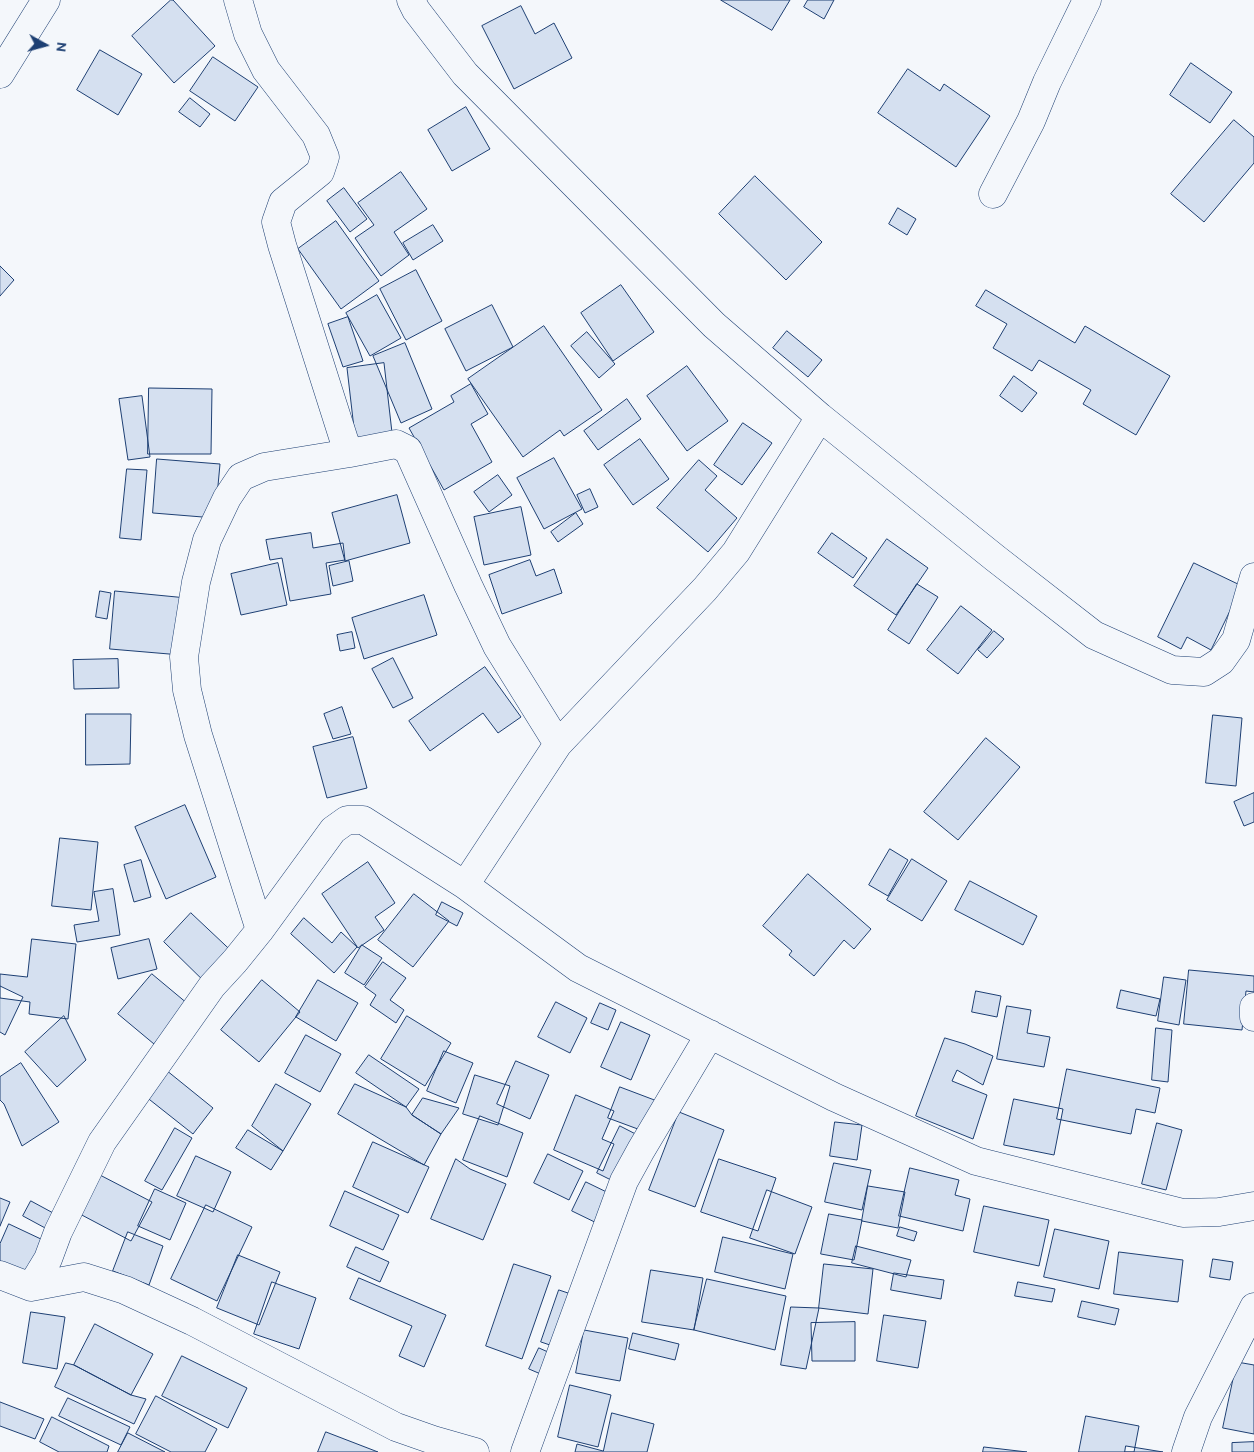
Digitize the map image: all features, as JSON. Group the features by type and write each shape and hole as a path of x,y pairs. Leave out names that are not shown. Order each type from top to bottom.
{"street":[{"path":"0,74 46,0"},
{"path":"238,0 248,34 266,70 316,135 325,156 320,172 283,202 276,222 344,440 350,453"},
{"path":"411,0 416,10 465,74 714,325 820,416 995,558 1094,634 1172,670 1204,672 1221,661 1236,640 1254,578"},
{"path":"993,194 1031,121 1047,82 1087,0"},
{"path":"465,885 558,744 705,589 736,552 820,416"},
{"path":"260,930 198,735 186,690 184,657 196,582 207,540 227,498 241,477 264,467 396,444 408,450 496,646 558,744"},
{"path":"32,1287 48,1259 58,1232 102,1142 212,986 260,930 333,830 347,820 364,820 465,885 578,968 834,1097 976,1161 1184,1212 1219,1212 1254,1206"},
{"path":"1254,1007 1254,1017"},
{"path":"525,1452 624,1181 640,1150 710,1034"},
{"path":"0,1275 32,1287 84,1277 125,1290 192,1321 396,1427 475,1452"},
{"path":"1186,1452 1198,1417 1254,1307"}],"building":[{"path":"171,0 215,46 174,83 132,36"},
{"path":"721,0 790,0 772,30"},
{"path":"808,0 834,0 824,19 804,7"},
{"path":"521,6 535,34 554,23 572,58 514,89 482,26"},
{"path":"100,50 142,74 118,115 77,90"},
{"path":"213,57 258,87 235,121 190,91"},
{"path":"1191,63 1232,92 1210,123 1170,95"},
{"path":"908,69 940,91 944,84 990,116 956,167 878,113"},
{"path":"190,98 210,114 200,127 179,112"},
{"path":"466,107 490,149 452,171 428,130"},
{"path":"1234,120 1254,137 1254,163 1204,222 1171,194"},
{"path":"401,172 427,209 394,232 409,255 381,276 355,238 374,225 358,203"},
{"path":"755,176 822,242 786,280 719,214"},
{"path":"344,188 367,219 350,232 327,201"},
{"path":"898,208 916,219 907,235 889,224"},
{"path":"336,221 379,281 341,309 298,249"},
{"path":"433,225 443,241 413,260 403,243"},
{"path":"0,266 14,280 0,296"},
{"path":"416,270 442,321 406,340 380,289"},
{"path":"621,285 654,332 613,361 581,313"},
{"path":"986,290 1075,343 1085,326 1170,376 1136,435 1083,404 1091,390 1039,360 1032,371 993,348 1007,324 976,306"},
{"path":"377,295 401,338 370,356 346,313"},
{"path":"492,305 513,347 466,371 445,329"},
{"path":"348,317 363,361 343,367 328,324"},
{"path":"544,326 602,410 564,436 560,430 523,457 468,379"},
{"path":"787,331 822,360 808,377 773,348"},
{"path":"587,332 615,364 599,378 571,346"},
{"path":"405,343 432,409 401,423 373,356"},
{"path":"384,363 394,450 357,454 347,368"},
{"path":"687,366 728,421 687,451 647,396"},
{"path":"1014,376 1037,393 1022,412 1000,396"},
{"path":"471,384 488,414 471,424 492,462 444,490 409,428 454,402 451,396"},
{"path":"149,388 212,389 211,454 148,454"},
{"path":"142,396 150,457 128,460 119,399"},
{"path":"627,399 641,419 598,450 584,431"},
{"path":"743,423 772,443 742,485 714,465"},
{"path":"640,439 669,479 633,505 604,465"},
{"path":"554,458 582,509 544,529 517,478"},
{"path":"157,459 220,464 215,518 153,513"},
{"path":"699,460 717,476 705,490 737,518 708,552 657,508"},
{"path":"127,469 147,470 141,540 120,538"},
{"path":"498,475 512,495 489,512 474,492"},
{"path":"590,489 598,507 585,513 577,495"},
{"path":"397,495 410,543 345,561 332,513"},
{"path":"521,507 531,555 484,565 474,517"},
{"path":"576,513 583,524 558,542 551,532"},
{"path":"311,533 313,548 343,543 345,560 326,563 331,594 290,601 282,558 270,560 266,540"},
{"path":"832,533 867,558 853,578 818,553"},
{"path":"887,539 928,568 896,615 854,586"},
{"path":"530,560 536,576 554,569 562,593 502,614 489,575"},
{"path":"349,561 353,581 333,586 329,566"},
{"path":"278,563 287,605 241,615 231,574"},
{"path":"1194,563 1242,586 1211,650 1187,637 1181,649 1158,637"},
{"path":"917,584 938,597 909,644 888,630"},
{"path":"100,591 111,593 107,619 96,617"},
{"path":"115,591 187,598 181,655 110,649"},
{"path":"424,595 437,635 364,659 352,618"},
{"path":"961,606 992,630 958,674 927,650"},
{"path":"994,631 1004,639 987,658 978,650"},
{"path":"352,632 355,648 340,651 337,635"},
{"path":"393,658 413,698 393,708 372,669"},
{"path":"118,659 119,688 74,689 73,660"},
{"path":"485,667 521,717 498,733 483,713 430,751 409,721"},
{"path":"342,707 351,734 333,739 324,714"},
{"path":"86,714 131,714 130,764 86,765"},
{"path":"1213,715 1242,718 1236,786 1206,783"},
{"path":"353,737 367,788 327,798 313,747"},
{"path":"986,738 1020,767 958,840 924,812"},
{"path":"1254,793 1254,822 1244,826 1234,802"},
{"path":"185,805 216,877 166,899 135,827"},
{"path":"60,838 98,842 91,910 52,906"},
{"path":"890,849 908,860 888,896 869,885"},
{"path":"912,859 947,881 922,921 887,900"},
{"path":"141,860 151,897 134,902 124,865"},
{"path":"368,862 395,903 375,917 384,930 358,948 322,894"},
{"path":"808,874 871,929 854,949 844,940 814,976 789,955 792,951 763,926"},
{"path":"970,881 1037,916 1023,945 955,910"},
{"path":"113,889 120,935 77,942 74,925 99,921 94,892"},
{"path":"414,894 449,921 413,967 378,940"},
{"path":"442,902 463,913 457,926 436,915"},
{"path":"191,913 242,961 214,991 164,942"},
{"path":"304,918 332,943 341,932 357,947 334,973 291,934"},
{"path":"32,939 76,944 68,1019 29,1014 30,1002 0,998 0,974 27,977"},
{"path":"149,939 157,969 118,979 111,948"},
{"path":"362,945 382,958 364,985 345,973"},
{"path":"383,962 406,978 390,1000 404,1010 396,1023 370,1005 376,995 365,987"},
{"path":"1189,970 1254,976 1254,992 1246,991 1242,1030 1184,1024"},
{"path":"152,974 188,1004 154,1044 118,1014"},
{"path":"1164,977 1186,980 1179,1025 1158,1021"},
{"path":"262,980 300,1012 259,1062 221,1030"},
{"path":"318,980 358,1003 336,1041 296,1017"},
{"path":"0,986 23,997 5,1035 0,1032"},
{"path":"1121,990 1160,999 1156,1016 1117,1008"},
{"path":"976,991 1001,996 997,1017 972,1012"},
{"path":"556,1002 587,1018 570,1053 538,1037"},
{"path":"600,1003 616,1010 608,1030 591,1023"},
{"path":"1007,1006 1031,1010 1027,1033 1050,1037 1044,1067 997,1059"},
{"path":"64,1016 86,1060 57,1087 25,1052"},
{"path":"407,1016 451,1043 425,1086 381,1059"},
{"path":"621,1022 650,1035 631,1080 601,1067"},
{"path":"1156,1028 1172,1030 1168,1082 1152,1080"},
{"path":"306,1035 341,1054 320,1092 285,1073"},
{"path":"945,1038 993,1056 983,1085 957,1070 952,1081 987,1095 973,1139 916,1116"},
{"path":"444,1051 473,1063 456,1103 427,1091"},
{"path":"369,1055 419,1089 406,1107 356,1073"},
{"path":"516,1061 549,1075 530,1119 497,1104"},
{"path":"21,1063 59,1122 22,1146 4,1104 0,1100 0,1077"},
{"path":"1067,1069 1160,1088 1155,1113 1136,1109 1131,1134 1057,1119"},
{"path":"166,1070 213,1108 193,1134 145,1096"},
{"path":"475,1075 510,1086 498,1125 463,1114"},
{"path":"276,1084 311,1104 283,1151 252,1126"},
{"path":"355,1084 406,1107 412,1115 441,1134 424,1165 338,1114"},
{"path":"620,1087 665,1104 654,1135 608,1118"},
{"path":"576,1095 614,1111 602,1139 614,1144 603,1171 554,1150"},
{"path":"423,1098 459,1108 441,1134 412,1115"},
{"path":"1014,1099 1063,1109 1054,1155 1004,1145"},
{"path":"679,1112 724,1130 695,1207 649,1190"},
{"path":"480,1116 523,1133 507,1177 463,1160"},
{"path":"835,1122 862,1125 857,1160 830,1156"},
{"path":"1157,1123 1182,1130 1166,1190 1142,1184"},
{"path":"620,1126 655,1144 631,1190 597,1173"},
{"path":"175,1128 192,1138 162,1190 145,1181"},
{"path":"248,1130 283,1151 271,1170 236,1148"},
{"path":"373,1142 429,1167 408,1213 353,1187"},
{"path":"548,1154 583,1171 569,1200 534,1183"},
{"path":"196,1156 231,1172 213,1212 177,1196"},
{"path":"456,1159 470,1169 506,1184 483,1240 431,1219"},
{"path":"719,1159 776,1178 758,1231 701,1212"},
{"path":"834,1163 871,1170 862,1210 825,1202"},
{"path":"910,1168 959,1180 955,1195 970,1199 963,1231 899,1216"},
{"path":"98,1174 152,1202 131,1241 78,1213"},
{"path":"586,1182 621,1199 607,1228 572,1211"},
{"path":"868,1186 905,1192 898,1228 862,1221"},
{"path":"155,1189 186,1203 170,1240 138,1226"},
{"path":"767,1190 812,1207 795,1254 750,1238"},
{"path":"345,1191 399,1215 383,1250 330,1226"},
{"path":"0,1198 10,1202 0,1226"},
{"path":"31,1201 55,1214 47,1229 23,1216"},
{"path":"206,1205 252,1227 217,1301 171,1279"},
{"path":"984,1206 1049,1220 1039,1266 974,1252"},
{"path":"829,1214 862,1220 854,1260 821,1254"},
{"path":"9,1224 43,1240 26,1275 0,1263 0,1244"},
{"path":"900,1227 917,1232 914,1241 897,1236"},
{"path":"1055,1229 1109,1241 1099,1289 1044,1277"},
{"path":"128,1232 163,1246 149,1285 113,1271"},
{"path":"723,1237 793,1254 785,1289 715,1272"},
{"path":"856,1246 911,1260 906,1277 852,1263"},
{"path":"356,1247 389,1262 380,1282 347,1267"},
{"path":"1119,1252 1183,1260 1178,1302 1114,1294"},
{"path":"238,1255 280,1272 259,1325 217,1308"},
{"path":"1213,1259 1233,1262 1230,1280 1210,1277"},
{"path":"514,1264 551,1276 522,1359 486,1346"},
{"path":"824,1264 873,1269 868,1314 819,1308"},
{"path":"651,1270 703,1278 694,1330 642,1322"},
{"path":"894,1273 944,1280 941,1299 891,1290"},
{"path":"359,1278 446,1315 424,1367 399,1356 412,1326 350,1299"},
{"path":"707,1279 786,1296 775,1350 694,1330"},
{"path":"272,1282 316,1298 299,1349 254,1334"},
{"path":"1018,1282 1055,1289 1052,1302 1015,1296"},
{"path":"559,1290 589,1300 571,1352 541,1342"},
{"path":"1082,1301 1119,1309 1115,1325 1078,1317"},
{"path":"791,1307 819,1308 806,1369 781,1365"},
{"path":"31,1312 65,1317 57,1369 23,1363"},
{"path":"884,1315 926,1321 918,1368 877,1361"},
{"path":"855,1322 855,1361 812,1361 811,1323"},
{"path":"95,1324 153,1354 131,1395 74,1365"},
{"path":"584,1330 628,1338 620,1381 576,1373"},
{"path":"633,1333 679,1344 675,1360 629,1349"},
{"path":"539,1348 566,1360 557,1381 529,1369"},
{"path":"182,1356 247,1388 228,1428 162,1396"},
{"path":"1237,1362 1254,1365 1254,1434 1223,1428"},
{"path":"66,1363 74,1365 131,1395 146,1399 134,1424 55,1387"},
{"path":"570,1385 611,1395 598,1447 558,1437"},
{"path":"156,1396 217,1429 205,1452 171,1452 136,1434"},
{"path":"68,1398 130,1427 121,1445 59,1416"},
{"path":"0,1402 44,1419 35,1439 0,1426"},
{"path":"612,1413 654,1424 647,1452 575,1452 577,1444 603,1451"},
{"path":"1086,1416 1139,1426 1134,1452 1079,1452"},
{"path":"52,1417 109,1446 107,1452 59,1452 40,1442"},
{"path":"326,1432 378,1452 318,1452"},
{"path":"128,1433 165,1452 118,1452"},
{"path":"1254,1442 1254,1452 1232,1452 1232,1443"},
{"path":"1126,1446 1163,1452 1125,1452"},
{"path":"984,1447 1027,1452 983,1452"}]}
